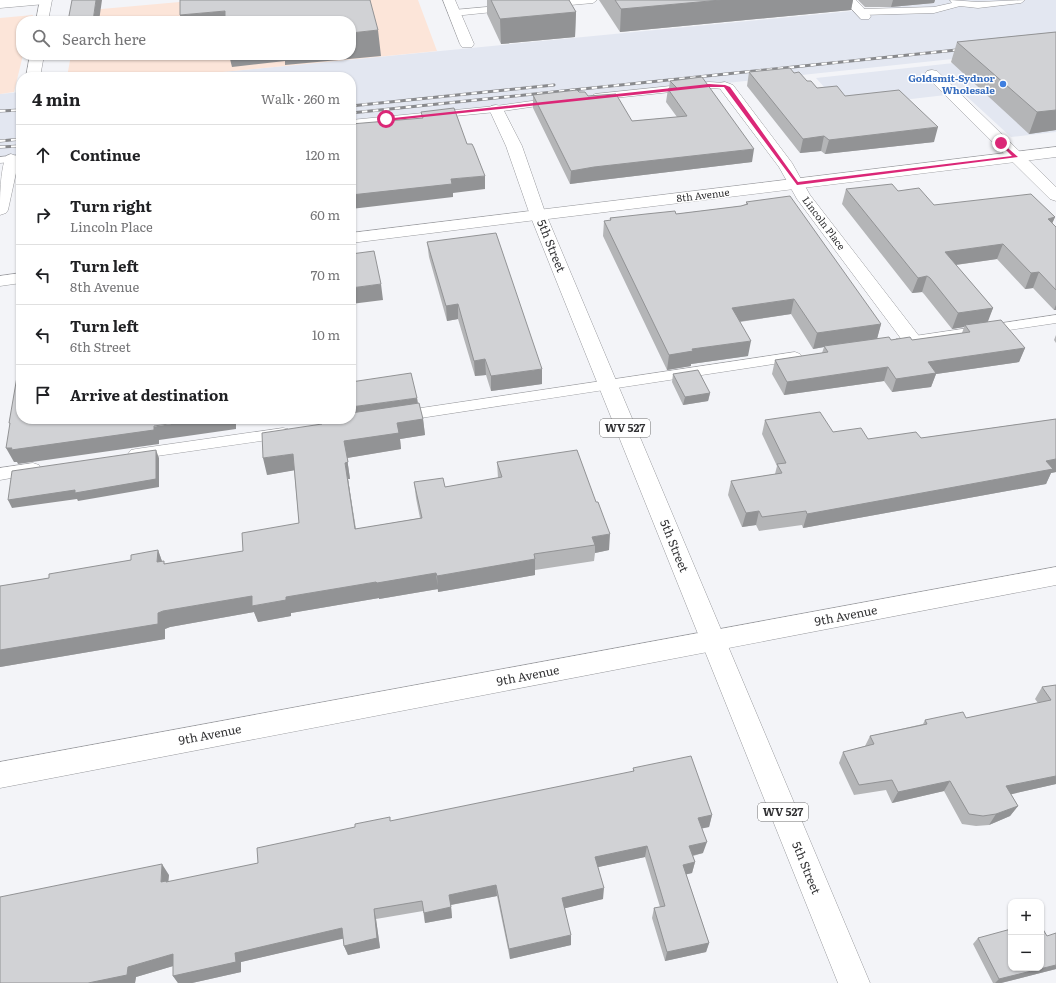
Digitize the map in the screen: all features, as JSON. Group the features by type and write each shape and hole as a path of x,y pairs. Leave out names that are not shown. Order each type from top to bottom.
{"street":[{"path":"0,4 46,0 43,16"},
{"path":"449,0 467,44"},
{"path":"849,0 863,14"},
{"path":"34,72 36,60"},
{"path":"932,74 1056,196"},
{"name":"Lincoln Place","path":"725,86 779,157 808,202 912,340"},
{"name":"5th Street","path":"496,109 514,146 538,215 854,983"},
{"name":"8th Avenue","path":"356,237 1056,152"},
{"path":"0,210 11,159"},
{"path":"0,281 16,279"},
{"name":"9th Avenue","path":"0,775 1056,576"}],"lane":[{"path":"537,5 566,1 592,0"},
{"path":"863,14 934,10 949,7 956,1 978,5 1021,0"},
{"path":"454,13 522,6"},
{"path":"583,98 709,85 725,86"},
{"path":"356,123 496,109 568,100"},
{"path":"886,344 1056,319"},
{"path":"383,418 810,355"},
{"path":"125,456 297,431"},
{"path":"0,474 47,467"}],"shaded area":[{"path":"202,0 418,0 437,51 356,59 356,16 78,16 79,11"},
{"path":"932,0 1056,0 1056,48 356,122 356,72 223,72 356,60 935,3"},
{"path":"16,17 16,60 22,60 19,72 16,72 14,92 0,94 0,18"},
{"path":"1056,52 1056,132 1011,137 963,93 842,107 816,78"},
{"path":"70,60 345,60 222,72 68,72"},
{"path":"16,92 16,158 0,160 0,94"}],"building":[{"path":"72,0 96,0 94,16 69,16"},
{"path":"180,0 370,0 378,30 356,32 356,16 225,16 225,11 180,15"},
{"path":"491,0 569,0 576,12 500,19"},
{"path":"615,0 721,0 621,9"},
{"path":"1056,32 1056,110 1037,112 957,42"},
{"path":"790,68 794,73 799,72 807,81 811,81 817,88 837,86 845,96 899,90 938,127 829,140 824,136 803,139 749,72"},
{"path":"702,77 754,149 594,167 571,171 533,95 577,90 579,92 585,92 588,96 616,94 632,121 687,116 668,89 677,88 670,81"},
{"path":"454,108 467,144 472,144 485,176 451,179 452,184 356,194 356,124 423,118 421,112"},
{"path":"892,184 898,191 919,188 934,205 1031,194 1055,217 1048,219 1056,227 1056,290 1039,272 1031,273 1003,244 945,252 993,308 958,313 930,278 927,276 918,278 846,189"},
{"path":"790,196 881,324 817,333 794,299 732,308 751,341 692,349 693,351 669,355 604,221 611,220 610,218 646,214 675,211 676,214 741,206 748,204 746,202"},
{"path":"496,233 542,369 491,376 485,359 474,361 458,304 446,306 427,242"},
{"path":"374,251 381,284 356,287 356,253"},
{"path":"1001,320 1025,348 928,362 936,373 896,379 888,367 787,382 775,360 828,352 824,346 889,337 891,340 910,337 912,340 970,332 965,325"},
{"path":"698,370 710,393 685,397 673,374"},
{"path":"411,373 417,398 356,406 356,381"},
{"path":"16,383 16,424 169,424 154,426 154,430 11,450 12,448 6,448"},
{"path":"419,403 423,419 397,423 399,433 344,441 348,462 345,463 355,529 422,518 414,482 443,478 445,487 502,477 497,462 577,450 596,502 598,502 610,534 592,537 595,545 534,554 535,559 437,576 436,573 376,582 286,597 286,600 252,606 252,596 163,611 158,613 158,624 0,650 0,586 49,578 49,574 131,560 131,555 158,550 157,562 164,561 164,564 243,551 242,533 299,523 293,454 263,458 262,433 322,424 356,424 356,412"},
{"path":"820,412 833,432 861,428 868,439 916,432 921,438 1056,419 1056,459 1046,461 1053,469 807,514 806,511 762,517 759,511 746,513 731,481 782,473 777,464 786,463 765,420"},
{"path":"156,450 156,479 75,493 75,490 8,500 12,471"},
{"path":"1056,685 1056,776 1006,786 1018,806 996,814 983,816 969,814 950,781 898,792 892,780 859,785 843,752 874,744 870,736 927,724 925,720 963,712 966,718 1051,700 1042,687"},
{"path":"691,756 712,815 698,818 707,842 689,846 695,862 683,865 709,943 667,952 654,908 665,906 647,846 595,857 604,888 562,898 571,935 509,949 496,885 449,895 451,907 424,913 422,901 374,909 377,938 344,946 342,928 235,953 236,962 173,976 173,954 128,967 127,975 88,983 0,983 0,897 162,864 161,882 166,882 258,863 257,848 355,827 355,824 390,817 390,821 634,771 633,768"},
{"path":"1008,930 1008,971 1032,971 999,979 978,938"},
{"path":"1044,931 1047,936 1056,933 1056,965 1044,968"}],"railway":[{"path":"356,112 966,49"},
{"path":"356,105 554,85"},
{"path":"0,111 16,110"},
{"path":"0,141 16,139"},
{"path":"0,147 16,146"}],"place":[{"name":"Goldsmit-Sydnor Wholesale","path":"1003,84"}],"route":[{"path":"386,119 496,109 529,104 709,85 725,86 784,163 797,184 1016,157 1001,143"}]}
